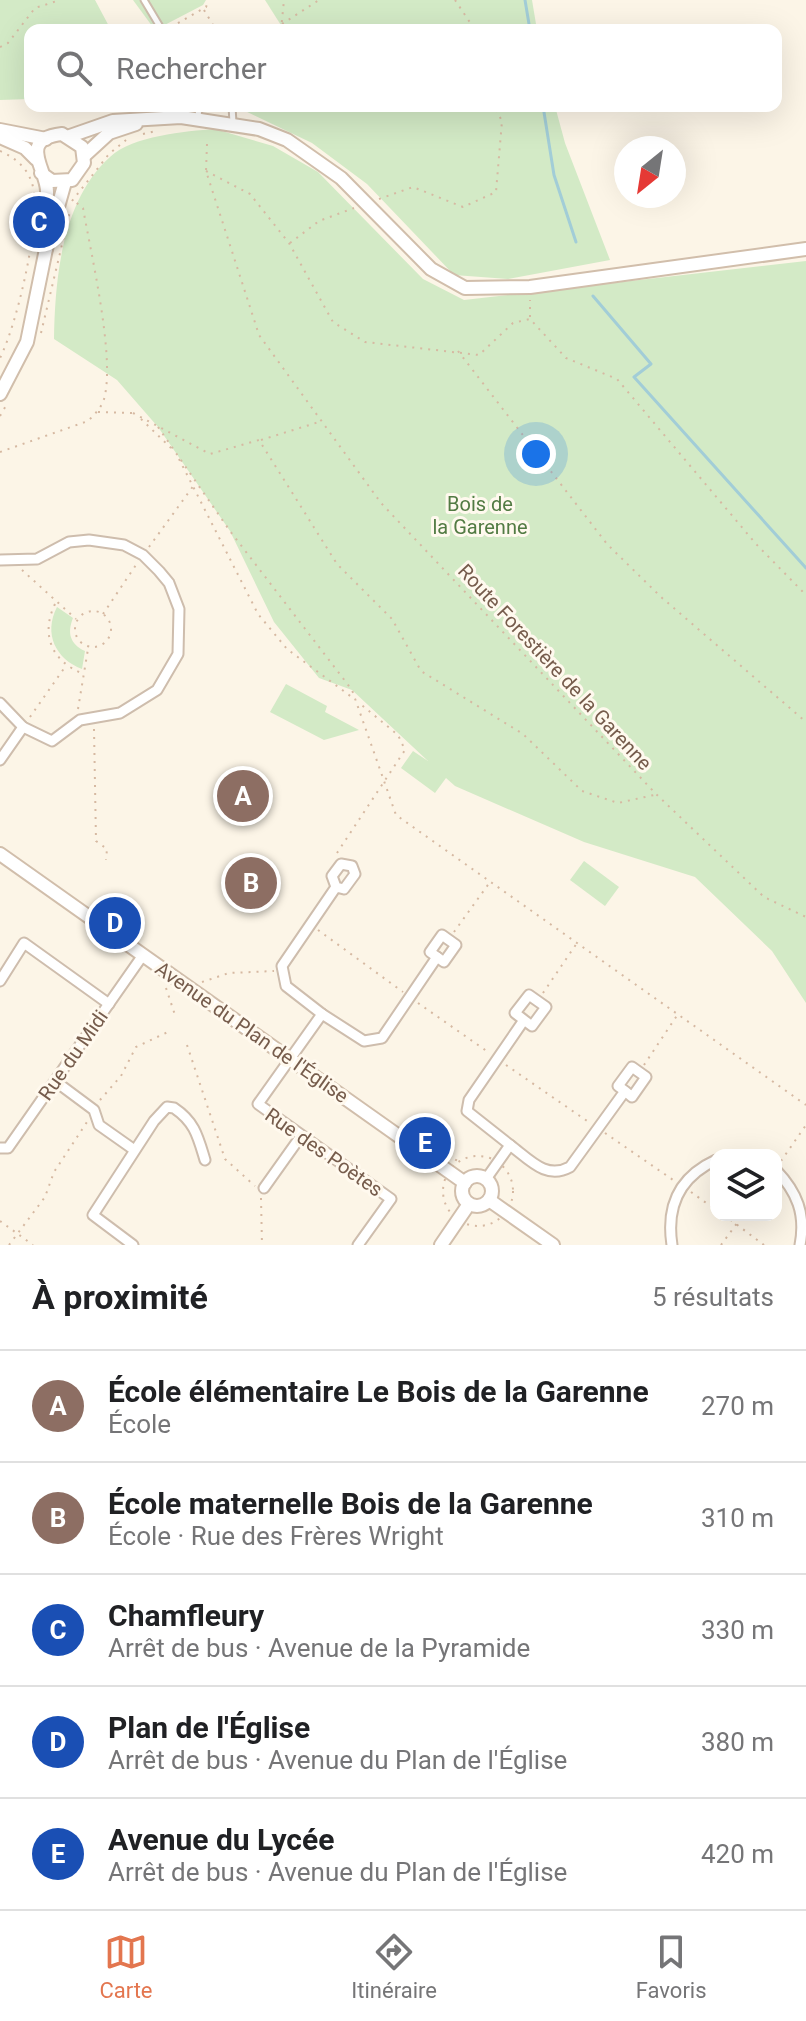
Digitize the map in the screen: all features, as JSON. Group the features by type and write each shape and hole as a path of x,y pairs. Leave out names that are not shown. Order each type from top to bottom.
{"main road":[{"path":"36,159 46,139 54,135 70,136 113,121 181,117 198,112 287,140 341,178 431,269 449,281 477,290 530,287 806,249"},
{"path":"41,173 52,181 65,182 81,171 85,155 109,133 150,120"},
{"path":"0,130 46,139"},
{"path":"70,136 82,147 85,155"},
{"path":"0,137 25,148 36,159 47,185 46,249"},
{"path":"4,399 27,342 46,249 65,182"},
{"name":"Avenue du Plan de l'Église","path":"0,854 465,1183"},
{"path":"477,1176 486,1179 491,1186 489,1200 478,1206 469,1204 463,1196 465,1183 477,1176"},
{"path":"489,1200 553,1245"},
{"path":"441,1245 469,1204"}],"street":[{"path":"0,560 37,559 69,542 108,541 143,555 169,583 182,623 178,654 171,670 146,700 120,713 76,723 52,741 23,727 0,703"},
{"path":"0,760 23,727"},
{"path":"341,864 352,866 355,874 344,889 336,887 332,876 341,864"},
{"path":"336,887 282,966 286,986 364,1041 382,1038 437,957 444,962 456,945 449,940"},
{"path":"0,981 24,943 109,1004"},
{"name":"Rue du Midi","path":"0,1148 8,1148 143,955"},
{"path":"529,995 546,1007 532,1026 524,1020 515,1013 529,995"},
{"path":"291,1058 322,1014"},
{"path":"524,1020 469,1100 467,1111 547,1173 559,1173 570,1167 625,1091 632,1097 646,1077 639,1072"},
{"name":"Rue des Poètes","path":"291,1058 258,1104 391,1199 358,1245"},
{"path":"55,1081 94,1110 99,1125 133,1149"},
{"path":"133,1245 93,1215 133,1149 162,1111 174,1108 194,1124 205,1160"},
{"path":"264,1188 301,1136"},
{"path":"486,1179 510,1145"},
{"path":"672,1245 669,1225 672,1204 681,1186 696,1170 710,1163"},
{"path":"782,1176 792,1186 801,1208 803,1231 800,1245"}],"lane":[{"path":"144,0 161,24"},
{"path":"232,112 233,124"}],"path":[{"path":"0,47 8,43 35,8 60,0"},
{"path":"175,24 203,8 209,0"},
{"path":"282,24 284,0"},
{"path":"282,24 319,0"},
{"path":"455,0 471,24"},
{"path":"203,8 212,24"},
{"path":"289,243 319,221 413,187 463,207 496,192 502,121 497,112"},
{"path":"142,135 175,126 181,117"},
{"path":"41,335 72,200 109,154 129,138"},
{"name":"Route Forestière de la Garenne","path":"207,144 206,171 259,335 381,503 656,794 764,897 806,917"},
{"path":"0,151 23,165 34,193 21,296 9,340 0,358"},
{"path":"206,171 250,194 289,243 333,322 365,342 439,353 458,351 479,355 513,323 530,319"},
{"path":"0,452 88,421 98,412 105,395 106,369 98,295 83,208 72,200"},
{"path":"530,287 530,319 566,358 617,379 756,544 806,595"},
{"path":"458,351 607,544 661,597 806,722"},
{"path":"0,416 4,399"},
{"path":"98,412 133,413 210,454 321,421"},
{"path":"133,413 175,451 258,614 287,649 356,699 403,743 404,756 336,851 341,864"},
{"path":"158,427 230,531 352,690 396,815 806,1105"},
{"path":"259,440 337,564 392,619 421,671 523,734 582,791 618,803 656,794"},
{"path":"14,559 27,579 77,620"},
{"path":"55,604 47,633 53,650 66,666 84,674"},
{"path":"88,611 96,611 109,621 109,638 103,645 89,647 76,636 77,620 88,611"},
{"path":"76,723 89,647"},
{"path":"23,727 66,666"},
{"path":"98,717 94,723 96,841 107,849 106,860"},
{"path":"449,940 491,882"},
{"path":"538,1001 577,943"},
{"path":"200,983 229,973 283,971"},
{"path":"164,981 175,1015"},
{"path":"639,1072 678,1014"},
{"path":"9,1245 45,1197 54,1172 94,1110 121,1076 136,1047 170,1031"},
{"path":"187,1045 225,1159 259,1190 262,1245"},
{"path":"782,1161 806,1125"},
{"path":"467,1157 490,1157 498,1163 513,1183 512,1202 499,1220 482,1226 466,1225 449,1213 442,1198 443,1181 449,1171 467,1157"},
{"path":"681,1186 710,1206"},
{"path":"0,1221 33,1245"},
{"path":"732,1221 764,1245"},
{"path":"721,1245 738,1221"}],"green space":[{"path":"0,0 95,0 108,24 24,24 24,99 0,100"},
{"path":"133,0 206,0 203,5 167,24 151,24"},
{"path":"265,0 532,0 536,24 280,24"},
{"path":"247,112 557,112 565,143 610,260 508,279 454,275 367,184 312,143"},
{"name":"Bois de la Garenne","path":"215,129 273,146 318,172 423,279 464,300 806,261 806,1003 772,951 695,877 584,842 455,786 446,778 435,793 401,768 413,751 428,761 352,690 319,678 274,622 230,531 158,427 117,380 54,339 56,291 64,241 81,195 94,175 110,157 145,139"},
{"path":"57,607 73,618 71,638 85,651 82,669 65,659 54,644 51,627"},
{"path":"286,684 327,706 325,712 359,730 324,740 270,712"},
{"path":"584,861 619,887 605,906 570,880"}],"waterway":[{"path":"525,0 529,24"},
{"path":"544,112 554,175 576,242"},
{"path":"593,296 651,364 634,377 806,568"}],"place":[{"name":"Chamfleury","path":"39,222"},
{"name":"École élémentaire Le Bois de la Garenne","path":"243,796"},
{"name":"École maternelle Bois de la Garenne","path":"251,883"},
{"name":"Plan de l'Église","path":"115,923"},
{"name":"Avenue du Lycée","path":"425,1143"}]}
